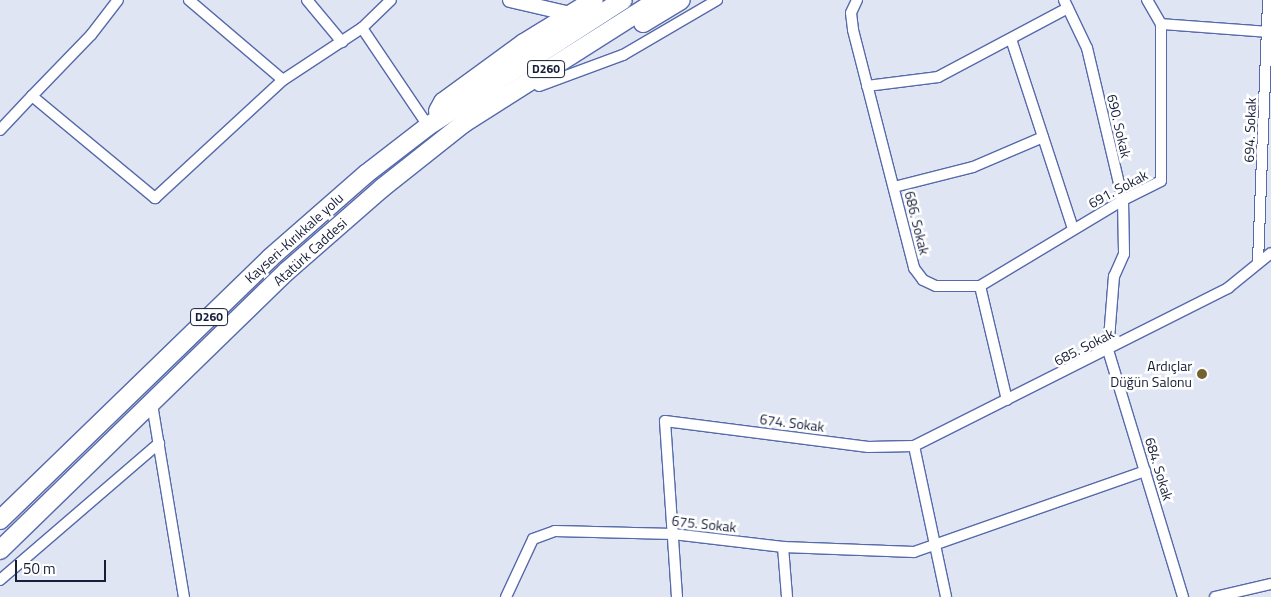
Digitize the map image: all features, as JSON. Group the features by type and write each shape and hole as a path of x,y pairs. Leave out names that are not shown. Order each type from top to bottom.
{"highway":[{"path":"428,126 443,102 524,43 594,0"},
{"name":"Kayseri-Kırıkkale yolu","path":"0,520 270,258 366,174 428,126 623,0"},
{"name":"Atatürk Caddesi","path":"0,550 287,271 438,142 536,75 658,0"},
{"path":"438,142 468,129 681,0"}],"street":[{"path":"0,130 91,35 118,0"},
{"path":"189,0 283,80"},
{"path":"307,0 342,42"},
{"path":"32,96 155,198 283,80 362,28 391,0"},
{"path":"511,0 570,14"},
{"path":"539,86 623,55 717,0"},
{"name":"686. Sokak","path":"857,0 851,13 852,30 914,268 923,280 936,286 980,286"},
{"path":"1147,0 1161,24 1269,32"},
{"name":"694. Sokak","path":"1258,262 1267,146 1268,0"},
{"path":"867,86 938,77 1011,39 1066,4"},
{"name":"690. Sokak","path":"1066,4 1087,48 1123,200 1124,254 1114,276 1108,350"},
{"name":"691. Sokak","path":"980,286 1123,200 1161,182 1161,24"},
{"path":"362,28 428,126"},
{"path":"1011,39 1073,229"},
{"path":"894,188 973,167 1043,138"},
{"name":"685. Sokak","path":"914,446 1228,288 1246,276 1258,262 1271,253"},
{"path":"980,286 1007,400"},
{"name":"684. Sokak","path":"1108,350 1183,597"},
{"path":"152,404 184,597"},
{"name":"674. Sokak","path":"672,534 666,421 868,446 914,446"},
{"path":"0,580 159,443"},
{"path":"914,446 946,597"},
{"name":"675. Sokak","path":"506,597 533,539 555,531 672,534 783,547 883,553 914,552 1145,471"},
{"path":"672,534 677,597"},
{"path":"783,547 787,597"},
{"path":"1215,597 1271,584"}],"place":[{"name":"Ardıçlar Düğün Salonu","path":"1202,374"}]}
